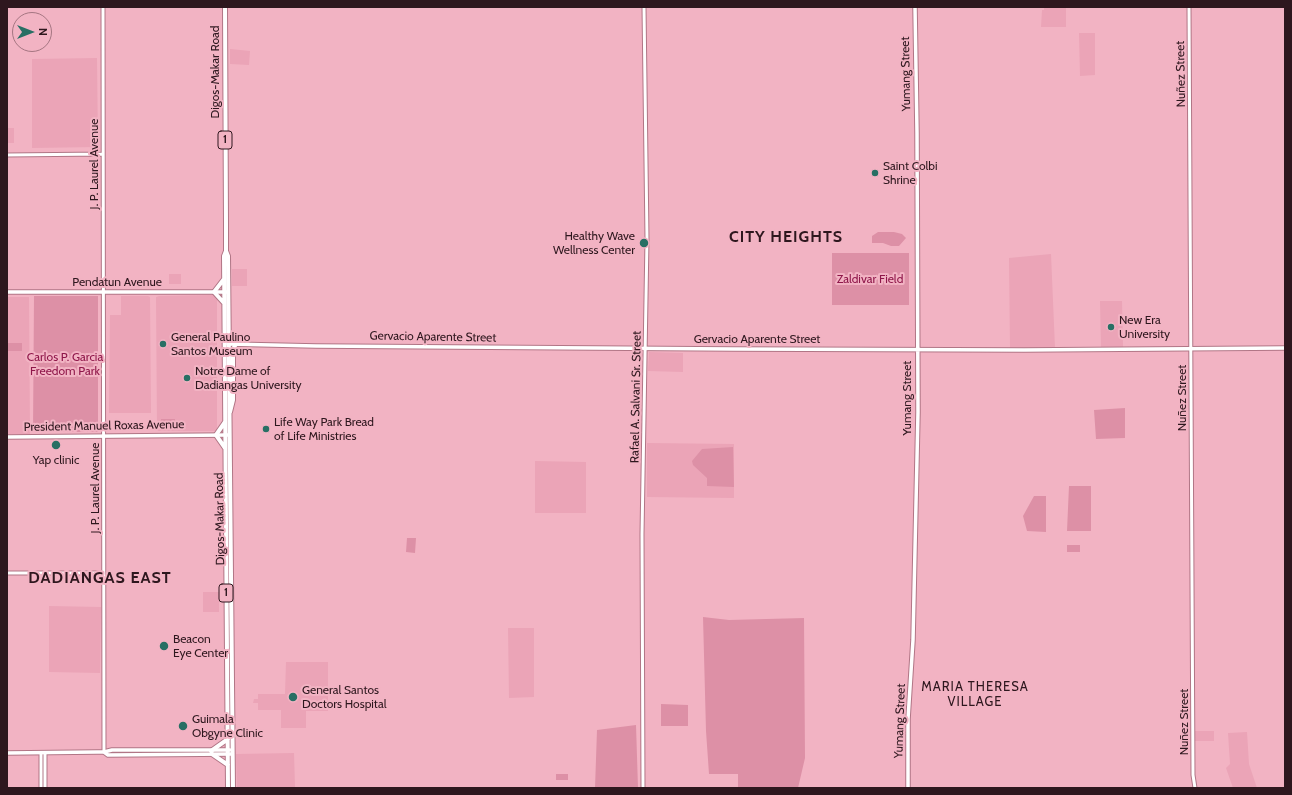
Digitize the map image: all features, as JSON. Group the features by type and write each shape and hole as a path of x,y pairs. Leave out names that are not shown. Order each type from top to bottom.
{"main road":[{"name":"Digos-Makar Road","path":"224,7 226,251 228,256 226,292 229,418 225,448 228,738 233,788"},
{"name":"Yumang Street","path":"908,788 908,719 912,664 917,443 918,233 915,7"},
{"name":"Digos-Makar Road","path":"226,251 224,256 224,278 226,292 224,304 225,422 227,435 230,752 228,765 228,788"},
{"path":"224,278 214,292 224,304"},
{"name":"Pendatun Avenue","path":"7,292 226,292"},
{"name":"Gervacio Aparente Street","path":"228,344 646,349 917,350 1285,348"},
{"path":"229,418 232,402 233,349 236,344"},
{"path":"225,422 216,435 225,448"},
{"name":"President Manuel Roxas Avenue","path":"7,437 227,435"},
{"path":"212,752 228,738"},
{"path":"7,753 104,752 108,755 230,752"},
{"path":"212,752 228,765"}],"street":[{"name":"J. P. Laurel Avenue","path":"103,7 104,752"},
{"name":"Rafael A. Salvani Sr. Street","path":"643,788 642,534 647,239 644,7"},
{"name":"Nuñez Street","path":"1189,7 1194,775 1196,788"},
{"path":"7,155 103,154"},
{"path":"7,573 104,573"},
{"path":"42,788 43,753"},
{"path":"43,753 45,788"}],"shaded area":[{"path":"1044,7 1066,7 1066,27 1041,27 1042,10 1044,10"},
{"path":"1079,33 1095,33 1095,75 1080,76"},
{"path":"230,49 250,51 249,65 230,64"},
{"path":"97,58 98,147 32,148 32,59"},
{"path":"7,128 14,128 14,143 7,143"},
{"path":"1051,254 1055,348 1010,348 1009,258"},
{"path":"232,269 247,269 247,286 232,286"},
{"path":"169,274 181,274 181,284 169,284"},
{"name":"Notre Dame of Dadiangas University","path":"216,295 217,431 158,431 156,297"},
{"path":"121,296 150,297 151,413 109,413 110,315 121,315"},
{"path":"7,297 29,297 30,434 7,434"},
{"name":"New Era University","path":"1100,301 1122,301 1123,347 1101,348"},
{"path":"649,352 683,353 683,372 648,371"},
{"path":"647,443 734,444 734,498 647,497"},
{"path":"535,461 586,462 586,513 535,513"},
{"path":"203,592 219,592 219,612 203,612"},
{"path":"49,606 101,607 100,673 49,672"},
{"path":"508,628 534,628 534,697 509,698"},
{"name":"General Santos Doctors Hospital","path":"286,662 328,662 328,711 306,711 306,728 281,728 281,710 258,710 258,703 253,703 254,699 258,699 258,694 285,694"},
{"path":"1195,731 1214,731 1214,741 1195,741"},
{"path":"1247,732 1249,764 1257,788 1233,788 1226,768 1230,764 1228,733"},
{"path":"294,753 295,787 237,788 236,754"}],"green space":[{"path":"878,232 894,232 902,234 906,238 899,246 891,246 883,243 872,243 872,236"},
{"name":"Zaldivar Field","path":"832,253 909,253 909,305 832,305"},
{"name":"Carlos P. Garcia Freedom Park","path":"34,296 98,296 98,432 33,432"},
{"path":"7,343 22,343 22,351 7,351"},
{"path":"1125,408 1125,438 1096,439 1094,410"},
{"path":"161,419 175,419 175,430 161,430"},
{"path":"733,447 734,487 707,486 707,478 693,465 692,461 702,449"},
{"path":"1069,486 1091,486 1091,531 1067,531"},
{"path":"1034,496 1046,496 1046,532 1027,531 1023,516"},
{"path":"407,538 416,538 415,553 406,552"},
{"path":"1067,545 1080,545 1080,552 1067,552"},
{"path":"703,617 729,620 804,618 805,758 798,788 738,788 738,774 709,774 706,731"},
{"path":"661,704 688,705 688,726 661,726"},
{"path":"636,725 638,788 595,788 597,730"},
{"path":"556,774 568,774 568,780 556,780"}],"place":[{"name":"Saint Colbi Shrine","path":"875,173"},
{"name":"Healthy Wave Wellness Center","path":"644,243"},
{"name":"New Era University","path":"1111,327"},
{"name":"General Paulino Santos Museum","path":"163,344"},
{"name":"Notre Dame of Dadiangas University","path":"187,378"},
{"name":"Life Way Park Bread of Life Ministries","path":"266,429"},
{"name":"Yap clinic","path":"56,445"},
{"name":"Beacon Eye Center","path":"164,646"},
{"name":"General Santos Doctors Hospital","path":"293,697"},
{"name":"Guimala Obgyne Clinic","path":"183,726"}],"district":[{"name":"CITY HEIGHTS","path":"786,237"},
{"name":"DADIANGAS EAST","path":"100,578"},
{"name":"MARIA THERESA VILLAGE","path":"975,694"}]}
